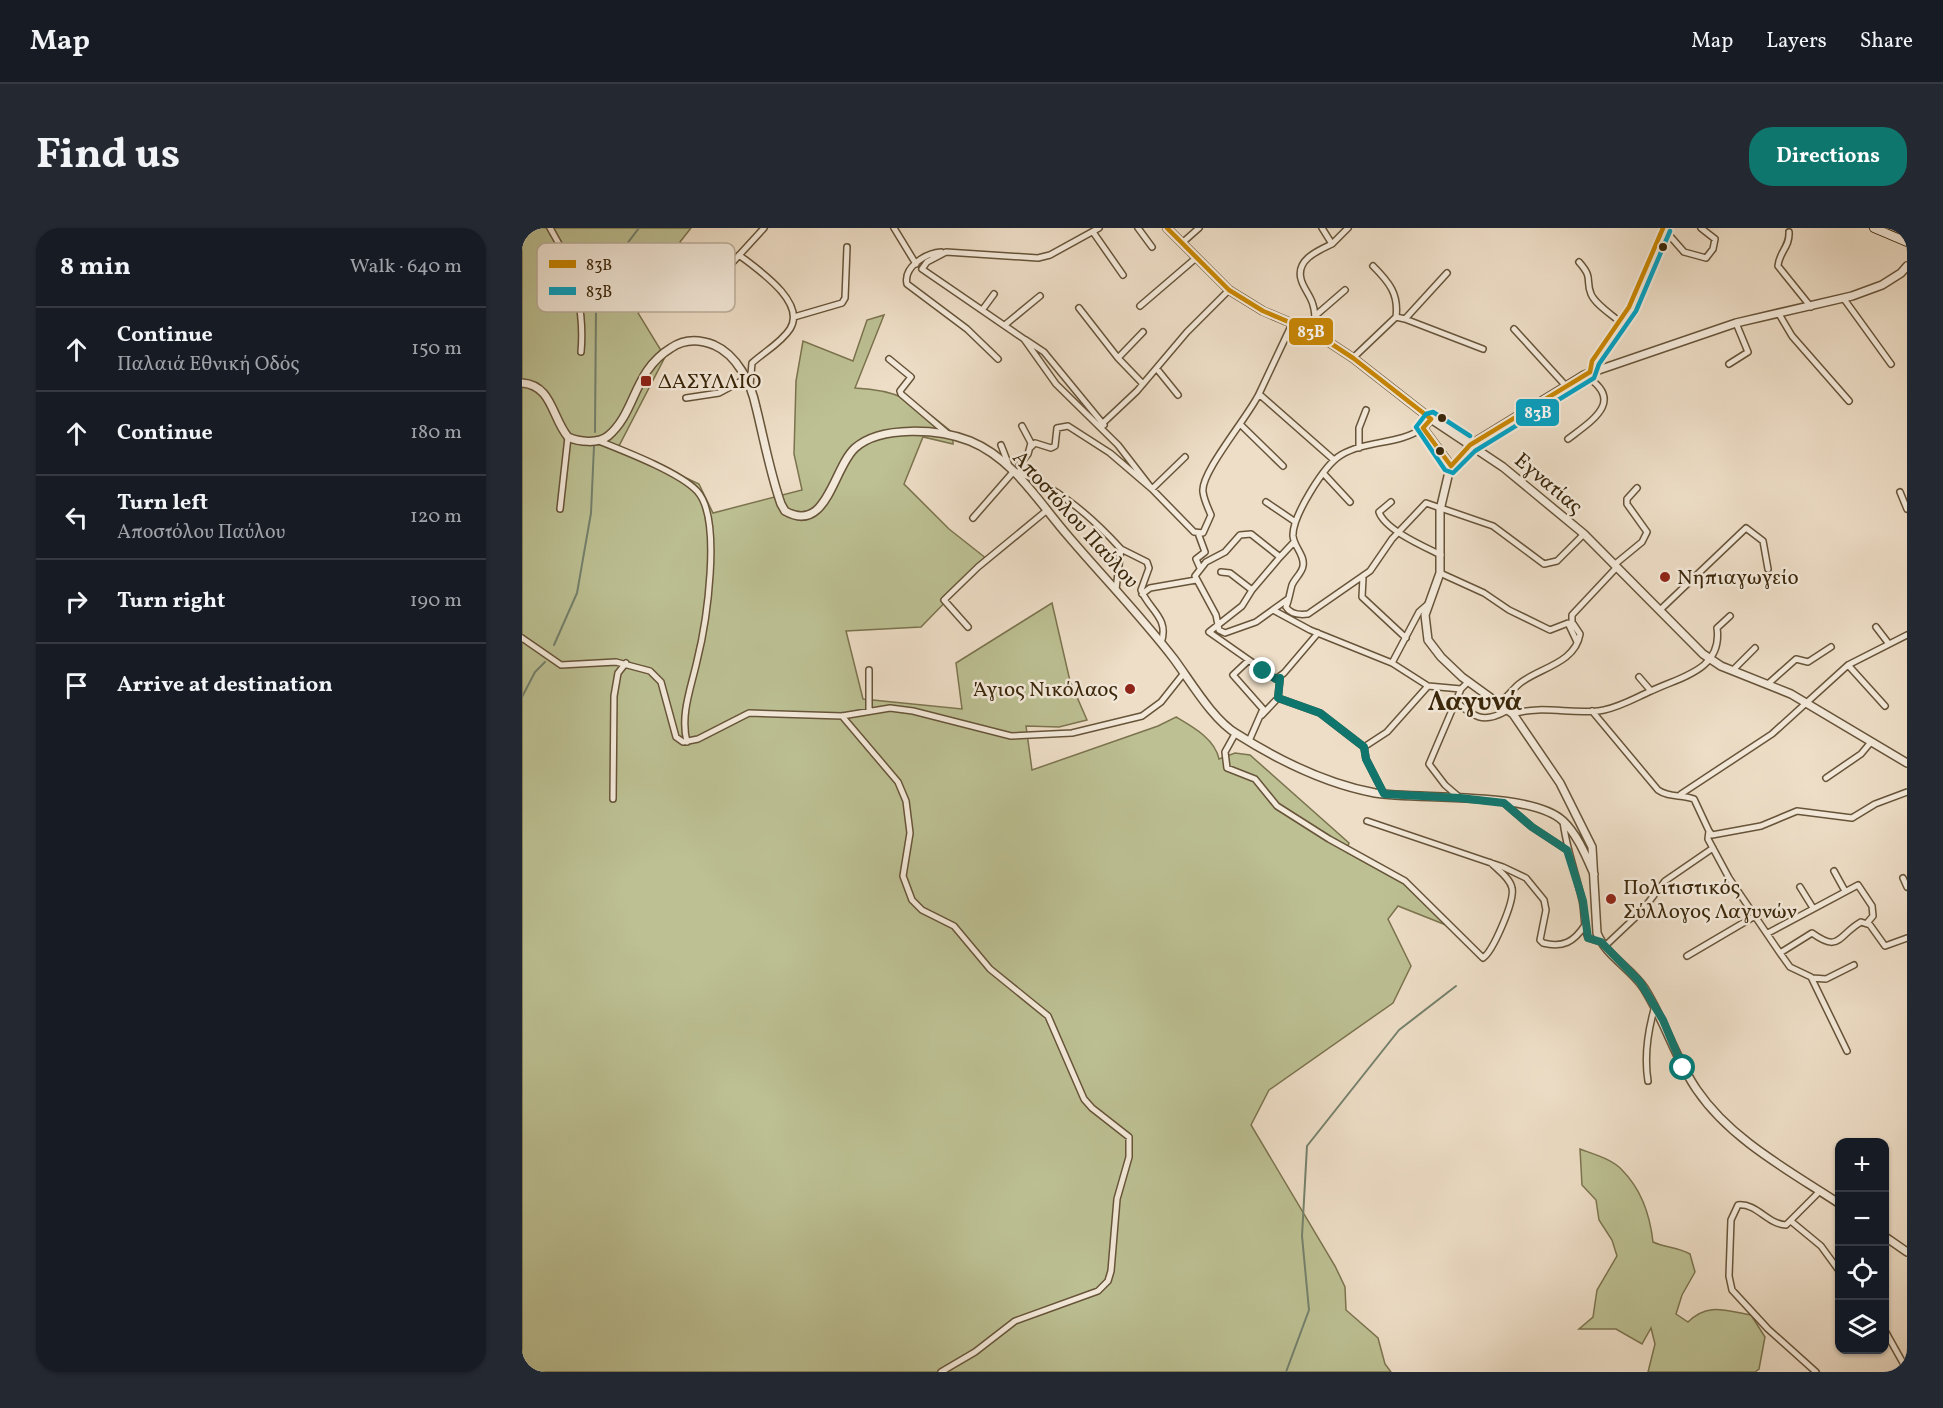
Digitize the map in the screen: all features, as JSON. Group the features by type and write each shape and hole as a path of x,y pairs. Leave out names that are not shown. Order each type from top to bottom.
{"main road":[{"path":"1874,228 1907,242"}],"street":[{"path":"522,230 528,228"},
{"path":"550,228 559,243"},
{"path":"735,259 764,228"},
{"path":"894,228 915,264 1044,352 1103,423 1108,435"},
{"path":"998,359 967,329 907,284 906,276 915,264 934,252 1038,258 1050,255 1099,228"},
{"path":"1138,228 1152,247"},
{"name":"Εγνατίας","path":"1167,228 1229,290 1263,311 1315,333 1353,358 1431,419 1497,462 1584,534 1708,658 1732,670 1769,683 1907,763"},
{"path":"1182,243 1199,228"},
{"path":"1322,228 1332,244"},
{"path":"1315,333 1313,303 1301,280 1302,263 1332,244 1348,228"},
{"path":"1587,374 1592,361 1620,322 1663,228 1684,252 1699,258 1706,258 1716,244 1710,233 1701,228"},
{"path":"1093,232 1123,275"},
{"path":"1789,232 1787,249 1779,257 1778,266 1811,307"},
{"path":"794,317 842,303 845,298 847,247"},
{"path":"922,269 927,262 946,252"},
{"path":"739,255 786,297 792,306 794,317 784,337 752,363 749,390"},
{"path":"1140,306 1196,258"},
{"path":"1579,262 1589,274 1589,291 1593,298 1620,322"},
{"path":"1353,358 1396,317 1398,302 1394,290 1373,266"},
{"path":"1835,1201 1743,1138 1714,1112 1683,1068 1655,1005 1634,974 1603,944 1598,933 1594,859 1586,831 1560,783 1510,713 1468,682 1441,657 1428,640 1425,623 1427,605 1440,573 1440,510 1443,491 1451,466 1470,445 1587,374 1736,323 1844,299 1882,285 1907,266"},
{"path":"1405,319 1447,273"},
{"path":"1103,423 1143,384 1188,332 1229,290"},
{"path":"1315,316 1345,290"},
{"path":"983,309 994,294"},
{"path":"1006,324 1040,296"},
{"path":"1844,299 1891,364"},
{"path":"1079,308 1118,358 1143,384"},
{"path":"581,312 581,352"},
{"path":"1779,314 1792,336 1849,401"},
{"path":"1396,317 1484,349"},
{"path":"1729,364 1748,352 1736,323"},
{"path":"1198,533 1207,528 1211,515 1203,492 1206,475 1241,425 1259,394 1292,324"},
{"path":"1514,329 1566,386"},
{"path":"1118,358 1143,332"},
{"path":"1023,339 1056,384 1108,435 1152,489"},
{"name":"Αποστόλου Παύλου","path":"599,441 606,438 616,425 652,363 678,343 699,341 719,348 741,368 754,398 781,504 785,511 795,515 812,515 820,507 847,457 863,442 898,432 950,436 981,446 1008,463 1022,478 1046,511 1116,589 1235,734 1304,770 1362,790 1384,794 1504,803 1546,810 1563,821"},
{"path":"890,359 911,377 900,394 950,436"},
{"path":"1157,369 1178,395"},
{"path":"1568,439 1598,415 1604,406 1604,396 1598,383 1587,374"},
{"path":"686,398 718,393 745,379"},
{"path":"522,383 531,384 542,391 568,437 560,509"},
{"path":"1259,394 1334,460"},
{"path":"1359,448 1359,428 1366,410"},
{"path":"1308,614 1301,615 1288,611 1286,608 1304,561 1294,542 1294,521 1334,460 1383,440 1410,437 1431,419"},
{"path":"1241,425 1283,466"},
{"path":"1022,426 1031,447"},
{"path":"1161,643 1163,631 1161,618 1141,590 1149,568 1147,562 1121,549 1075,506 1037,480 1022,478 1019,463 1035,443 1051,448 1055,446 1057,428 1068,426 1110,453 1152,489 1198,533 1205,552"},
{"path":"1423,428 1451,466"},
{"path":"568,437 599,441 680,478 695,488 706,504 710,578 703,635 684,718 687,742"},
{"path":"1001,445 1008,463"},
{"path":"1152,489 1185,458"},
{"path":"973,518 1014,471"},
{"path":"1324,474 1350,502"},
{"path":"1440,573 1484,593 1509,610 1550,630 1570,623 1575,610 1642,542 1647,531 1626,501 1637,488"},
{"path":"1900,492 1907,509"},
{"path":"1266,502 1294,521"},
{"path":"1391,502 1381,509 1380,516 1399,533 1441,555"},
{"path":"1300,624 1308,614 1364,578 1426,503 1440,510 1493,526 1544,564 1557,561 1584,534"},
{"path":"968,627 944,600 978,567 1046,511"},
{"path":"1660,610 1746,528 1763,541 1768,569"},
{"path":"1281,557 1251,534 1239,535 1225,552 1215,556 1200,568 1196,573 1196,580 1219,622 1221,632 1231,632 1275,611 1289,598"},
{"path":"1280,678 1270,676 1209,632 1242,606 1252,590 1294,542"},
{"path":"1200,568 1196,559 1209,548 1215,556"},
{"path":"1116,589 1121,549"},
{"path":"1221,572 1230,573 1252,590"},
{"path":"1364,578 1362,597 1406,638"},
{"path":"1142,594 1150,588 1196,580"},
{"path":"1392,663 1396,651 1406,638 1419,612 1427,605"},
{"path":"1275,611 1318,633 1392,663 1428,686 1461,689"},
{"path":"1455,701 1475,718 1484,720 1510,713 1535,710 1592,711 1622,705 1692,674 1716,650 1719,642 1717,628 1730,616"},
{"path":"1499,704 1519,684 1554,667 1577,642 1580,634 1570,623"},
{"path":"1876,627 1889,644"},
{"path":"1249,741 1262,715 1278,698 1280,678 1318,633"},
{"path":"1592,711 1658,790 1671,796 1682,794 1765,740 1848,665 1907,635"},
{"path":"522,638 561,665 604,662 626,663 645,668 656,675 667,701 676,737 687,742 749,713 842,716 890,708 913,711 1011,735 1055,735 1142,716 1161,702 1184,673"},
{"path":"1769,683 1796,659 1808,662 1831,647"},
{"path":"1732,670 1755,648"},
{"path":"1249,660 1233,675 1259,702 1262,715"},
{"path":"613,799 614,696 618,673 626,663"},
{"path":"1848,665 1885,706"},
{"path":"869,670 869,710"},
{"path":"1639,677 1651,691"},
{"path":"1460,798 1445,785 1429,764 1455,701 1461,689 1468,682"},
{"path":"1364,747 1387,732 1428,686"},
{"path":"1278,698 1320,713 1364,747 1366,759 1384,794"},
{"path":"842,716 898,782 906,801 910,833 903,876 912,900 922,910 954,926 990,969 1048,1016 1084,1099 1129,1137 1129,1157 1116,1209 1115,1245 1108,1281 1098,1291 1015,1321 975,1352 940,1372"},
{"path":"1235,734 1225,752 1227,768 1255,779 1277,806 1329,839 1405,880 1483,958 1506,916 1512,894 1509,880 1491,863"},
{"path":"1826,778 1861,754 1871,742"},
{"path":"1682,794 1694,799 1712,835 1747,829 1797,812 1852,818 1875,804 1907,792"},
{"path":"1504,803 1532,827 1567,850"},
{"path":"1367,821 1491,863 1526,878 1539,891 1546,910 1540,939 1543,943 1558,946 1566,944 1576,937 1585,925"},
{"path":"1563,821 1585,854 1594,874"},
{"path":"1563,821 1567,850 1583,901 1588,938 1603,944"},
{"path":"1709,831 1708,839 1729,878 1790,967 1811,977 1826,979 1854,965"},
{"path":"1603,944 1641,912 1665,881 1713,848"},
{"path":"1834,871 1845,891"},
{"path":"1902,878 1907,887"},
{"path":"1768,933 1858,885 1872,906 1873,916 1867,923"},
{"path":"1800,886 1813,908"},
{"path":"1687,956 1755,916"},
{"path":"1780,952 1812,933 1830,944 1861,922 1867,923 1885,946 1907,938"},
{"path":"1811,977 1847,1051"},
{"path":"1648,1081 1646,1068 1649,1026 1655,1005"},
{"path":"1816,1372 1740,1301 1732,1290 1729,1276 1731,1220 1738,1205 1751,1207 1777,1224 1791,1222 1820,1191"},
{"path":"1791,1222 1821,1246 1835,1266"},
{"path":"1889,1239 1907,1252"},
{"path":"1889,1338 1907,1370"}],"green space":[{"path":"522,228 691,228 681,243 537,243 537,312 639,312 665,357 619,446 699,484 713,513 802,490 794,454 796,381 803,341 853,361 867,320 884,315 855,388 898,395 919,407 953,433 953,444 923,437 904,484 949,529 987,559 921,627 846,631 863,699 962,709 956,663 1052,603 1070,681 1087,720 1059,727 1026,726 1032,770 1158,726 1176,717 1196,729 1208,740 1213,745 1219,759 1235,753 1250,755 1349,843 1346,852 1404,884 1451,927 1398,906 1388,919 1411,966 1393,1003 1269,1090 1251,1125 1335,1266 1345,1287 1346,1310 1378,1338 1385,1364 1391,1372 522,1372"},
{"path":"1580,1149 1613,1163 1629,1177 1644,1203 1653,1242 1690,1254 1695,1272 1682,1295 1676,1314 1688,1322 1695,1316 1710,1310 1725,1310 1751,1315 1765,1337 1759,1369 1755,1372 1648,1372 1655,1344 1651,1328 1642,1344 1616,1329 1579,1329 1593,1317 1597,1290 1617,1256 1612,1240 1599,1220 1596,1200 1582,1185"}],"waterway":[{"path":"628,243 639,228"},
{"path":"595,432 596,312"},
{"path":"554,645 577,593 591,513 594,446"},
{"path":"522,697 535,672 545,662"},
{"path":"1286,1372 1309,1310 1302,1236 1307,1146 1399,1030 1456,986"}],"transit line":[{"name":"83Β","path":"1167,228 1229,290 1263,311 1315,333 1353,358 1431,419 1423,428 1451,466 1470,445 1590,372 1592,361 1629,307 1663,228"},
{"name":"83B","path":"1470,436 1433,412 1426,414 1416,427 1445,470 1453,473 1475,451 1594,378 1599,364 1636,311 1670,231"}],"place":[{"name":"ΔΑΣΥΛΛΙΟ","path":"646,381"},
{"name":"Νηπιαγωγείο","path":"1665,577"},
{"name":"Άγιος Νικόλαος","path":"1130,689"},
{"name":"Πολιτιστικός Σύλλογος Λαγυνών","path":"1611,899"}],"district":[{"name":"Λαγυνά","path":"1475,701"}],"route":[{"path":"1263,671 1276,679 1280,678 1278,698 1320,713 1364,747 1366,759 1384,794 1504,803 1517,816 1567,850 1583,901 1585,932 1588,938 1601,942 1640,982 1663,1020 1683,1068"}]}
